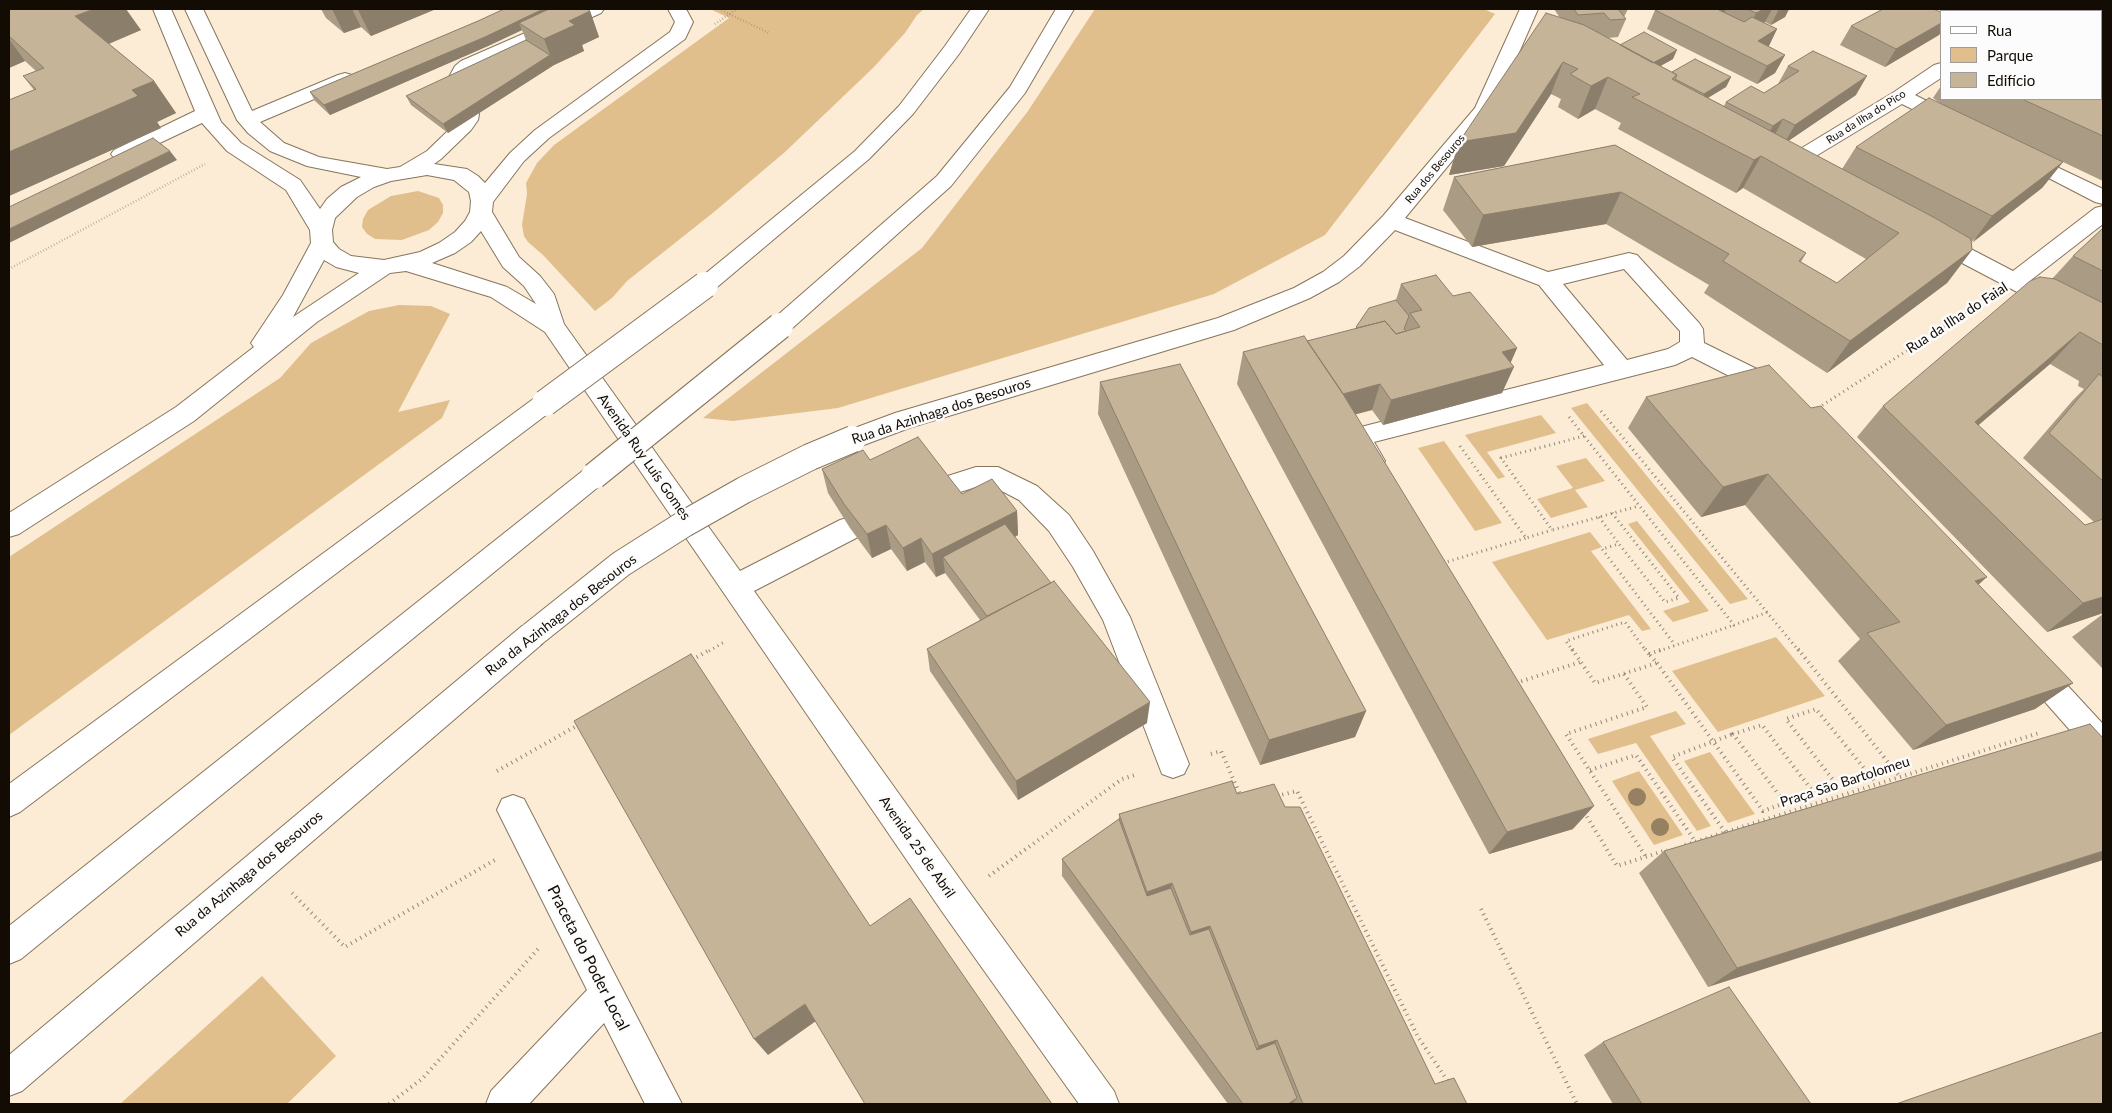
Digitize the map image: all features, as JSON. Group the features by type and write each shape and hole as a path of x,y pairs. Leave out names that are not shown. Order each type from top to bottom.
{"main road":[{"path":"162,9 206,113 213,125 234,147 294,185 331,254 344,262 362,266 407,264 447,248 468,231 481,207 517,156 542,134 678,35 684,22 676,9"},
{"path":"194,9 247,120 277,147 290,154 327,165 397,172 427,169 460,174 475,186 481,207"},
{"path":"250,362 293,298 321,237 325,217 335,204 349,192 367,182 397,172 434,155 464,126 469,114 459,77 462,70 468,65 594,9"},
{"path":"9,802 708,283 862,155 906,110 952,50 980,9"},
{"path":"9,947 780,326 944,181 1018,89 1065,9"},
{"name":"Rua dos Besouros","path":"1391,221 1484,110 1529,21"},
{"name":"Rua da Ilha do Pico","path":"1789,164 1901,96 1940,70"},
{"path":"247,120 365,71"},
{"path":"1901,96 1971,131"},
{"path":"105,162 206,113"},
{"path":"2006,149 2103,197"},
{"name":"Avenida Ruy Luís Gomes","path":"481,207 511,262 532,281 546,300 553,326 735,587"},
{"name":"Rua da Ilha do Faial","path":"2015,281 2103,213"},
{"path":"1391,221 1546,280 1621,370"},
{"name":"Rua da Azinhaga dos Besouros","path":"9,1078 532,635 621,564 684,524 760,482 810,457 853,439 913,417 1226,324 1266,309 1302,293 1331,277 1352,261 1391,221"},
{"path":"1920,232 2103,327"},
{"path":"1383,479 1358,437 1439,417 1582,387 1621,370 1675,356 1691,347 1693,339 1691,329 1629,260 1546,280"},
{"name":"Avenida Ruy Luís Gomes","path":"407,264 499,292 553,326"},
{"path":"9,526 185,414 310,316 384,266"},
{"path":"1691,347 1758,380 1783,396 1805,416"},
{"path":"941,488 976,477 998,477 1028,493 1059,523 1083,559 1116,617 1173,764"},
{"path":"735,587 850,528"},
{"name":"Avenida 25 de Abril","path":"735,587 955,901 1101,1104"},
{"path":"2013,646 2103,745"},
{"name":"Praceta do Poder Local","path":"513,810 606,995 664,1104"},
{"path":"504,1104 606,995"}],"path":[{"path":"719,9 769,33"},
{"path":"9,269 212,160"},
{"name":"Rua da Ilha do Faial","path":"1805,416 2015,281"},
{"path":"1734,625 1557,401 1582,387 1768,612 1899,776"},
{"path":"1439,417 1526,538"},
{"path":"1552,530 1501,458 1584,436"},
{"path":"1438,565 1552,530 1640,506"},
{"path":"1599,517 1665,602 1679,598 1612,513"},
{"path":"1619,544 1602,549 1675,645"},
{"path":"1649,654 1768,612"},
{"path":"1657,663 1595,684 1566,641 1625,622 1657,663 1763,811 1785,803 1733,734"},
{"path":"692,661 726,641 721,634"},
{"path":"1508,686 1580,662"},
{"path":"1624,674 1647,707 1566,734 1646,857"},
{"path":"1725,832 1672,757 1762,725 1814,793 1837,785 1786,719 1816,709 1876,784"},
{"path":"494,773 588,719"},
{"name":"Praça São Bartolomeu","path":"1679,846 2080,720"},
{"path":"955,901 1122,779 1221,751 1245,804"},
{"path":"1590,770 1636,755 1695,841"},
{"path":"1271,798 1297,791 1418,1037 1454,1089"},
{"path":"1581,808 1617,866 1670,849"},
{"path":"262,863 345,947 498,858 502,867"},
{"path":"1481,909 1577,1104"},
{"path":"389,1104 423,1078 540,948 535,939"}],"green space":[{"path":"710,9 924,9 873,68 785,152 714,212 627,281 612,298 595,311 524,236 522,225 527,194 526,183 537,163 554,145 729,18"},
{"path":"1095,9 1484,9 1495,14 1325,235 1214,294 838,408 733,421 703,418 922,248 1028,111"},
{"path":"418,191 439,198 443,205 443,213 438,222 429,230 402,240 375,239 367,234 362,227 363,219 368,210 391,196"},
{"path":"399,305 431,306 450,314 398,412 450,400 442,418 9,735 9,557 280,378 311,343 369,311"},
{"path":"1587,403 1748,599 1730,604 1571,408"},
{"path":"1541,415 1556,433 1487,452 1505,477 1498,479 1465,435"},
{"path":"1444,441 1502,523 1475,531 1418,448"},
{"path":"1586,458 1605,481 1575,490 1588,507 1551,518 1537,499 1573,488 1556,466"},
{"path":"1637,521 1709,611 1673,622 1663,611 1690,602 1628,524"},
{"path":"1590,532 1602,547 1591,551 1651,629 1642,631 1629,615 1547,640 1492,562"},
{"path":"1776,637 1825,696 1718,732 1672,671"},
{"path":"1676,711 1686,724 1650,736 1711,826 1697,831 1636,743 1598,754 1588,739"},
{"path":"1710,752 1755,814 1728,823 1684,761"},
{"path":"1639,771 1683,835 1654,845 1612,781"},
{"path":"262,976 336,1056 287,1104 120,1104"}],"building":[{"path":"9,9 94,9 75,16 154,81 132,90 138,96 9,152 9,100 36,89 23,76 44,68 9,36"},
{"path":"504,9 543,9 485,37 324,105 310,92 478,21"},
{"path":"549,9 587,9 590,11 569,21 575,25 544,39 519,23"},
{"path":"1574,9 1618,9 1626,19 1610,20 1604,13 1578,15"},
{"path":"1721,9 1719,10 1744,22 1752,17 1777,29 1758,41 1785,55 1767,66 1655,10"},
{"path":"1747,9 1764,9 1756,13"},
{"path":"1883,9 1933,9 1940,12 1940,24 1896,49 1851,26"},
{"path":"2068,9 2103,9 2103,24 2102,10"},
{"path":"1546,13 1584,25 1677,75 1672,79 1935,218 1971,239 1972,250 1850,341 1723,261 1729,254 1621,192 1483,215 1454,177 1615,145 1806,253 1799,261 1837,283 1899,233 1761,156 1754,160 1632,97 1640,94 1608,77 1591,86 1570,74 1578,69 1563,62 1516,133 1459,142"},
{"path":"1644,32 1677,50 1653,63 1620,45"},
{"path":"526,40 550,55 443,124 406,96"},
{"path":"2102,46 2103,47 2102,77"},
{"path":"1813,51 1867,76 1795,125 1783,119 1773,126 1726,102 1751,86 1764,93 1799,71 1788,66"},
{"path":"1695,59 1731,77 1704,94 1675,79 1677,75 1672,72"},
{"path":"1929,98 2063,162 1992,216 1856,147"},
{"path":"2102,98 2103,136 2024,100 2102,100"},
{"path":"153,138 170,151 9,229 9,207"},
{"path":"2103,228 2103,271 2073,256"},
{"path":"1436,275 1453,296 1470,292 1517,348 1502,352 1514,367 1391,400 1380,384 1343,394 1307,341 1385,321 1396,334 1420,327 1410,313 1422,310 1401,284"},
{"path":"2040,277 2055,279 2103,303 2103,345 2080,332 1975,422 2085,525 2103,519 2103,597 2083,603 1883,406 2030,281"},
{"path":"1396,300 1409,316 1404,329 1406,331 1396,334 1385,321 1356,327 1369,308"},
{"path":"1304,336 1340,389 1594,806 1507,832 1243,352"},
{"path":"1180,364 1366,711 1269,740 1100,382"},
{"path":"1769,365 1811,408 1821,406 1987,577 1975,581 2073,683 1946,725 1867,633 1900,622 1768,474 1723,487 1646,397"},
{"path":"2099,374 2103,377 2103,481 2049,433"},
{"path":"918,437 962,494 992,479 1017,511 932,554 921,538 903,548 886,525 867,534 844,504 822,469 863,450 870,460"},
{"path":"1005,524 1051,583 987,616 943,557"},
{"path":"1054,581 1150,702 1016,781 927,649"},
{"path":"691,654 870,926 910,898 1052,1104 865,1104 805,1004 754,1039 574,721"},
{"path":"2090,724 2103,738 2103,851 1737,968 1664,851"},
{"path":"1232,781 1237,794 1274,784 1285,807 1300,807 1435,1084 1454,1078 1467,1104 1303,1104 1277,1040 1259,1046 1210,926 1191,932 1172,883 1147,892 1119,814"},
{"path":"1119,819 1147,896 1171,888 1190,935 1209,929 1257,1050 1275,1043 1297,1098 1288,1104 1243,1104 1062,859"},
{"path":"1729,987 1811,1104 1642,1104 1603,1042"},
{"path":"2103,1032 2103,1104 1896,1104"}]}
